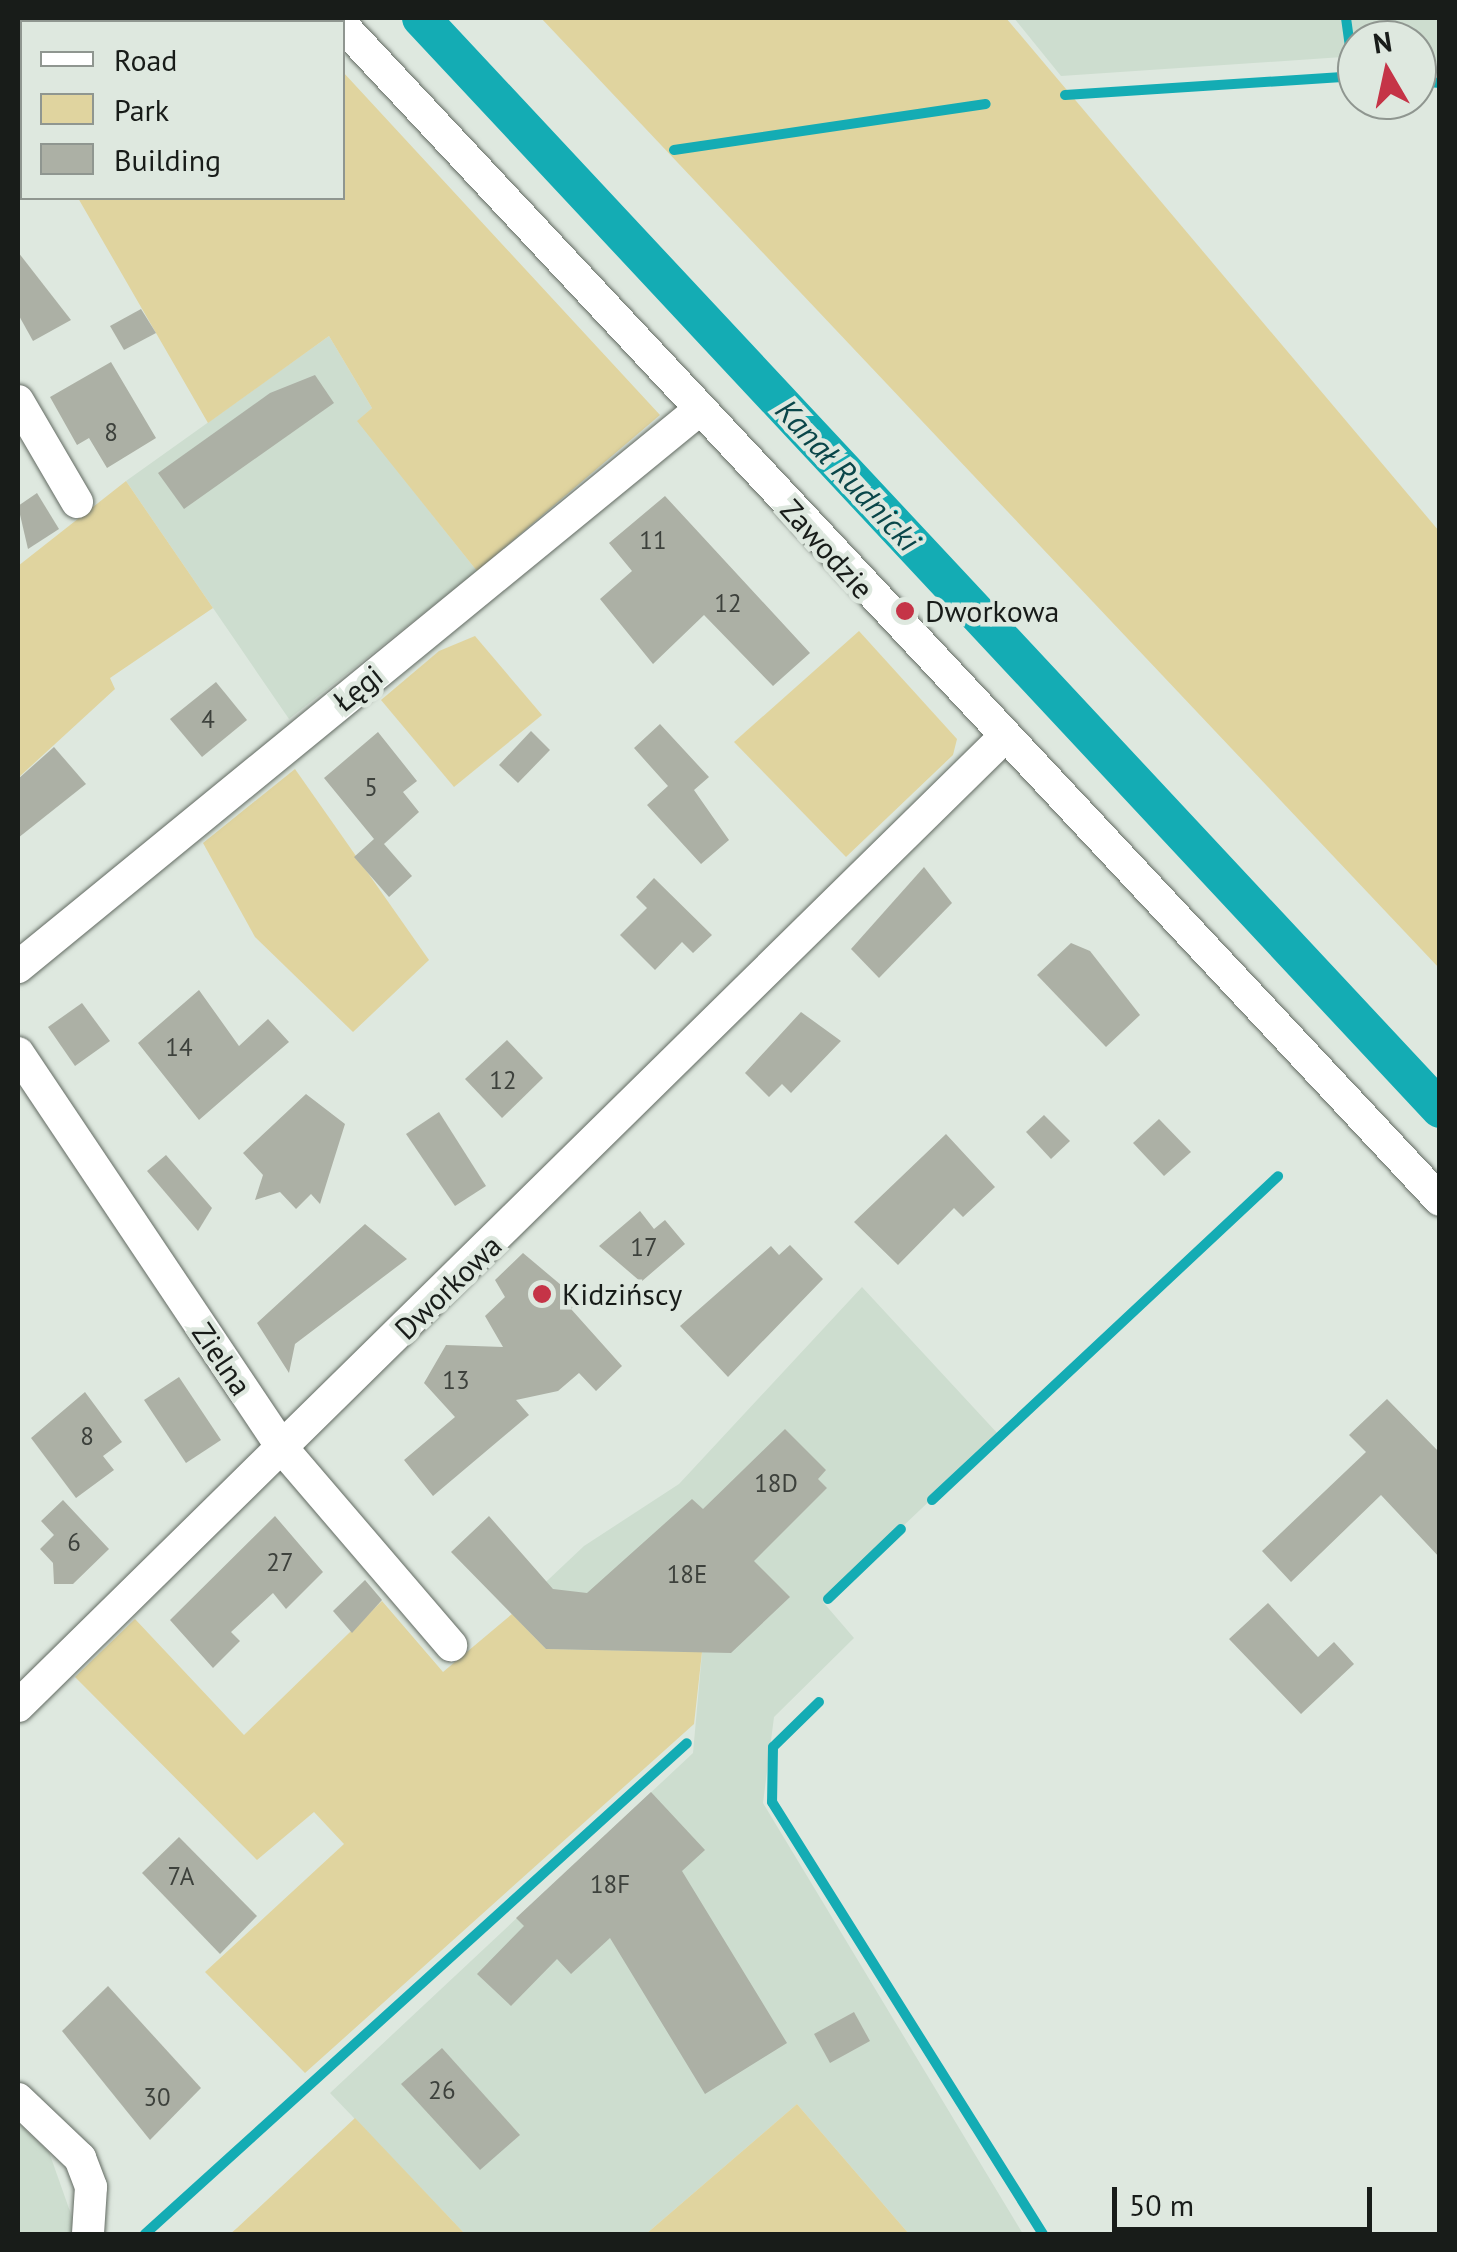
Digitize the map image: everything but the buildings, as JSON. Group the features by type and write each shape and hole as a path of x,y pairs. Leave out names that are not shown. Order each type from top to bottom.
{"street":[{"name":"Zawodzie","path":"345,28 1003,738 1440,1200"},
{"path":"18,400 77,502"},
{"name":"Łęgi","path":"18,967 700,410"},
{"name":"Dworkowa","path":"18,1706 1003,738"},
{"name":"Zielna","path":"18,1053 282,1448 451,1645"},
{"path":"18,2099 80,2158 92,2188 88,2234"}],"shaded area":[{"path":"1014,18 1439,18 1439,62 1437,20 1337,20 1337,57 1061,76"},
{"path":"329,336 372,408 358,421 477,571 289,719 126,481"},
{"path":"862,1287 999,1435 823,1602 854,1638 774,1717 763,1803 1023,2234 909,2234 797,2104 646,2234 465,2234 330,2093 693,1753 702,1653 546,1649 512,1614 584,1546 679,1484"},
{"path":"18,2123 49,2152 78,2234 18,2234"}],"green space":[{"path":"295,18 298,20 148,20"},
{"path":"541,18 1006,18 1439,531 1439,968"},
{"path":"345,74 660,415 477,571 357,421 372,408 329,336 208,423 79,200 345,200"},
{"path":"126,481 213,608 110,678 115,689 18,778 18,566"},
{"path":"859,631 957,739 953,755 846,857 734,742"},
{"path":"475,636 542,715 454,787 381,700 439,651"},
{"path":"295,769 429,960 353,1032 255,937 203,843"},
{"path":"382,1601 443,1672 512,1614 546,1649 702,1652 694,1724 305,2073 205,1972 344,1844 314,1812 257,1860 75,1677 135,1619 244,1735"},
{"path":"797,2104 909,2234 646,2234"},
{"path":"355,2118 465,2234 230,2234 237,2228"}],"waterway":[{"name":"Kanał Rudnicki","path":"421,18 1440,1109"},
{"path":"1065,95 1337,77"},
{"path":"674,150 986,104"},
{"path":"932,1500 1278,1176"},
{"path":"828,1599 901,1529"},
{"path":"819,1702 773,1747 772,1802 1043,2234"},
{"path":"145,2234 687,1743"}],"place":[{"name":"Dworkowa","path":"905,611"},
{"name":"Kidzińscy","path":"542,1294"}]}
